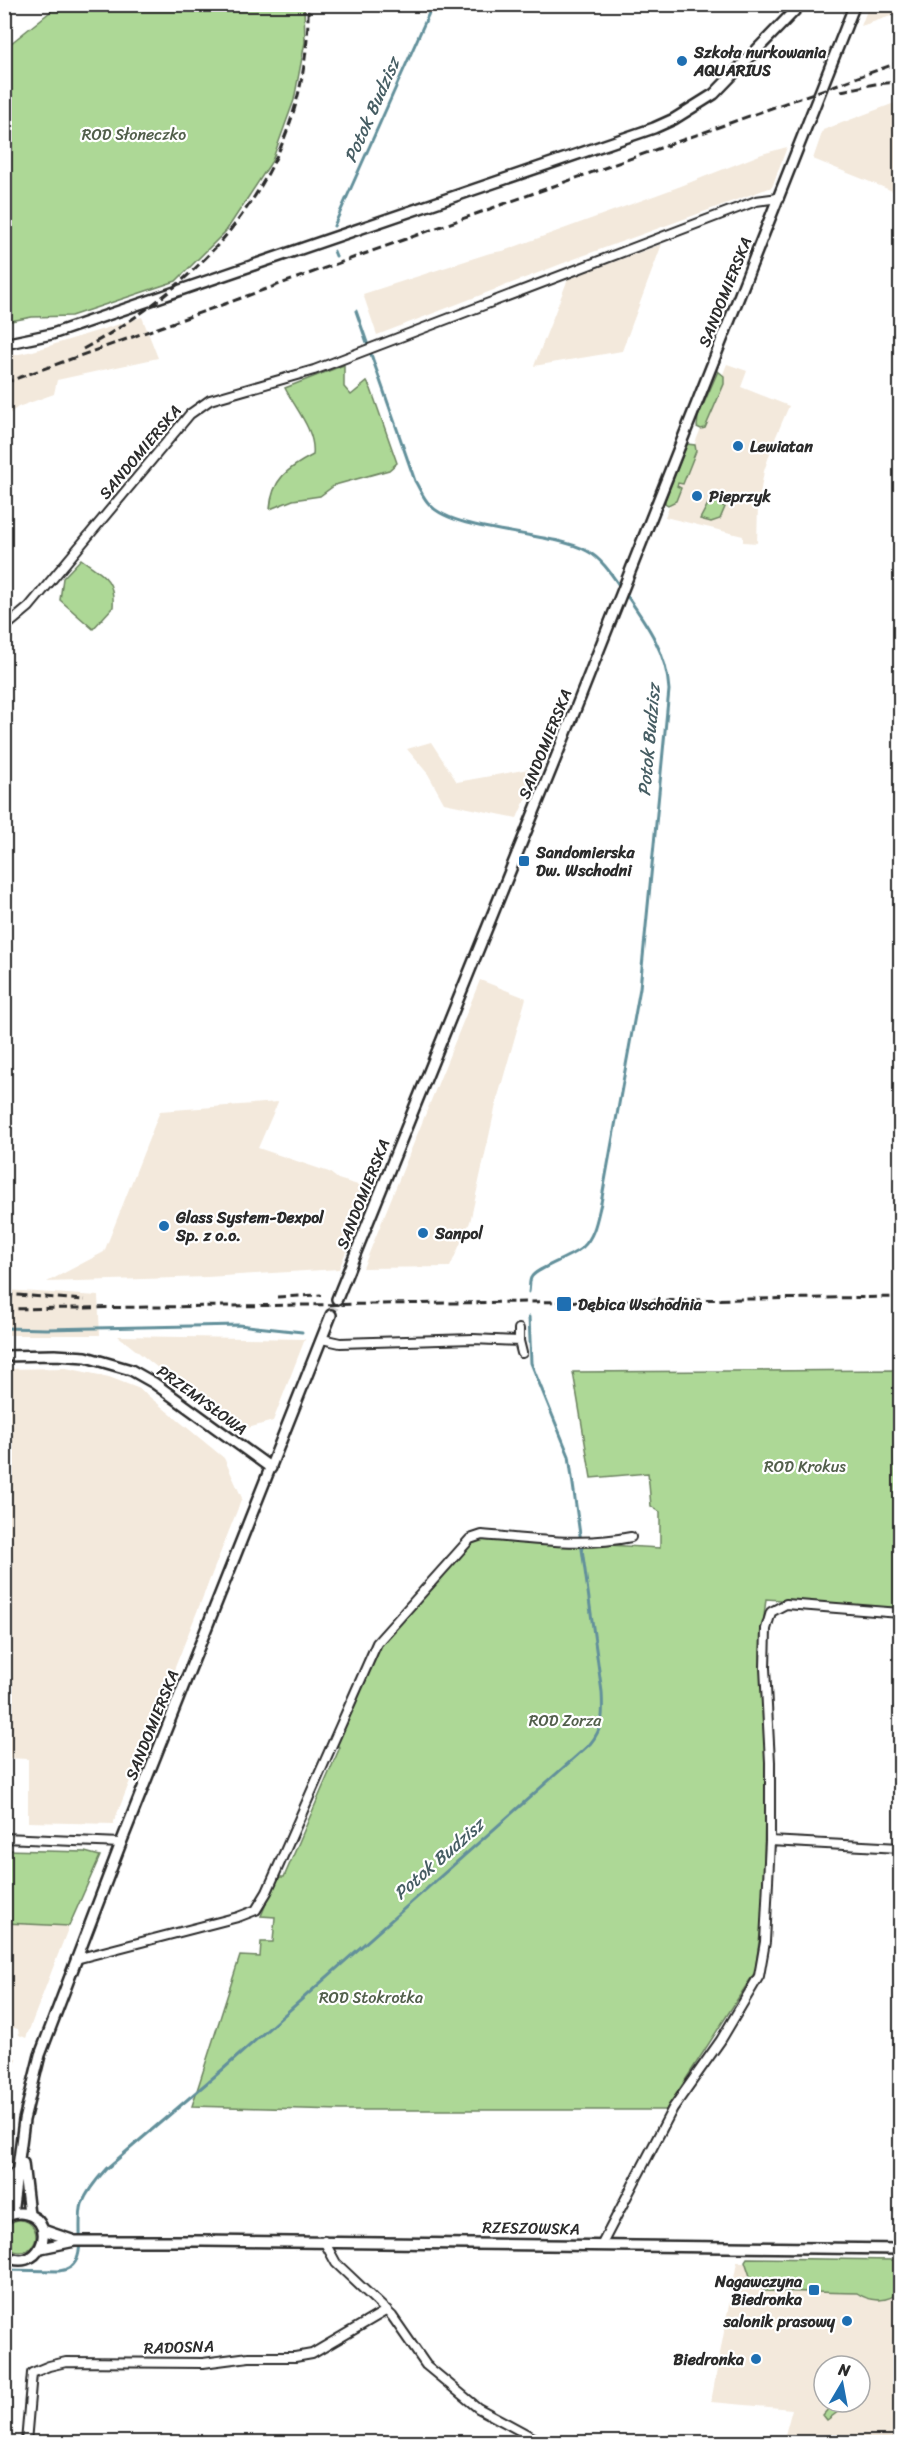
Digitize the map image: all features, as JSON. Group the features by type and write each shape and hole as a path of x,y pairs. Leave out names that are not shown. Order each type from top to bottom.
{"street":[{"path":"4,334 8,344 52,333 654,128 674,119 714,94 801,4"},
{"name":"SANDOMIERSKA","path":"337,1299 619,601 855,4"},
{"name":"SANDOMIERSKA","path":"4,628 29,607 190,414 210,400 314,370 756,201 778,198"},
{"name":"SANDOMIERSKA","path":"21,2152 24,2120 40,2055 121,1843 331,1315"},
{"path":"519,1329 522,1353"},
{"path":"322,1339 340,1343 473,1339 519,1341"},
{"name":"PRZEMYSŁOWA","path":"4,1356 86,1357 131,1370 154,1383 271,1468"},
{"path":"76,1959 238,1917 256,1910 267,1892 331,1745 381,1638 473,1537 482,1535 573,1542 608,1542 631,1537"},
{"name":"RZESZOWSKA","path":"4,2254 14,2259 27,2259 41,2248 75,2241 602,2244 664,2123 721,2040 759,1976 765,1942 770,1841 771,1762 765,1668 766,1629 771,1612 786,1604 900,1613"},
{"path":"4,1838 121,1843"},
{"path":"770,1841 900,1848"},
{"path":"4,2199 21,2152"},
{"path":"21,2152 30,2214 43,2230 41,2248"},
{"path":"21,2152 8,2216 30,2214"},
{"name":"RZESZOWSKA","path":"43,2230 75,2241"},
{"path":"324,2241 336,2263 387,2310 416,2354 442,2380 478,2408 541,2442"},
{"path":"602,2244 900,2249"},
{"name":"RADOSNA","path":"26,2442 32,2373 49,2366 66,2362 203,2363 249,2357 303,2356 312,2354 387,2310"}],"shaded area":[{"path":"869,5 900,5 900,13 861,26"},
{"path":"900,101 900,194 813,159 823,130"},
{"path":"787,147 772,187 574,259 377,335 363,294 490,253 503,251 762,154"},
{"path":"662,244 622,351 534,366 568,279"},
{"path":"142,317 158,358 57,380 54,394 18,407 5,417 5,357 33,351"},
{"path":"727,364 747,371 741,387 789,406 764,471 758,506 757,543 743,542 743,536 665,517"},
{"path":"431,742 457,782 540,767 517,818 444,803 428,774 407,749"},
{"path":"480,980 526,998 497,1100 470,1222 450,1267 363,1268"},
{"name":"Glass System-Dexpol Sp. z o.o.","path":"278,1102 258,1148 329,1172 338,1179 371,1189 339,1269 207,1277 47,1282 104,1252 160,1111"},
{"path":"5,1290 98,1296 100,1335 5,1335"},
{"path":"118,1336 305,1339 273,1421 237,1431"},
{"path":"66,1368 109,1377 140,1389 224,1458 242,1498 113,1824 28,1822 28,1759 5,1758 5,1369"},
{"path":"5,1923 69,1926 26,2038 19,2035 18,2029 7,2026 5,2030"},
{"path":"5,2049 11,2052 10,2056 17,2059 5,2091"},
{"path":"737,2262 900,2263 900,2442 783,2442 792,2409 711,2402"}],"green space":[{"name":"ROD Słoneczko","path":"60,4 304,5 305,42 294,100 272,161 226,231 176,281 71,316 32,317 5,322 5,284 7,282 4,279 5,48"},
{"path":"344,365 344,387 351,395 367,382 371,389 397,463 389,470 335,485 320,496 293,500 270,509 271,499 278,482 289,470 313,455 308,429 285,388"},
{"path":"718,371 724,376 724,384 705,428 701,429 697,427 698,417"},
{"path":"687,444 695,445 696,451 683,484 678,483 677,486 681,488 676,501 668,505 665,500"},
{"path":"716,502 725,507 720,519 711,522 700,519 708,504"},
{"path":"81,559 106,578 112,590 113,607 93,629 60,600 63,578"},
{"path":"900,1370 900,1608 766,1599 760,1651 766,1761 763,1912 755,1972 666,2110 341,2110 192,2106 240,1956 260,1957 261,1942 273,1942 275,1917 261,1916 277,1877 284,1877 340,1747 334,1744 380,1645 467,1546 483,1538 660,1548 660,1512 651,1506 648,1473 591,1478 573,1372"},
{"path":"5,1850 85,1852 100,1856 69,1926 5,1923"},
{"path":"20,2220 32,2224 36,2236 32,2248 20,2252 8,2248 4,2236 8,2224"},
{"path":"747,2258 894,2260 900,2267 900,2291 890,2298 879,2300 857,2293 765,2291 752,2282 745,2261"},
{"path":"824,2414 835,2414 827,2420"}],"waterway":[{"name":"Potok Budzisz","path":"334,226 433,4"},
{"name":"Potok Budzisz","path":"334,251 336,256"},
{"name":"Potok Budzisz","path":"356,311 415,481 430,505 443,514 481,527 571,544 587,551 602,562 621,588"},
{"name":"Potok Budzisz","path":"529,1292 530,1280 534,1274 583,1247 595,1226 640,988 669,690 660,651 648,627 625,593"},
{"name":"Potok Budzisz","path":"4,2270 59,2271 69,2268 75,2262 80,2245 82,2204 89,2190 106,2169 222,2070 595,1738 602,1713 602,1692 569,1456 531,1363 529,1317"},
{"path":"4,1328 239,1325 302,1332"}],"tunnel":[{"path":"331,1315 337,1299"}],"railway":[{"path":"83,349 131,320 175,287 213,250 246,208 273,163 293,114 305,61 308,4"},
{"path":"4,383 900,62"},
{"path":"841,91 900,82"},
{"path":"4,1294 85,1300"},
{"path":"277,1297 321,1295"},
{"path":"4,1309 900,1297"}],"place":[{"name":"Szkoła nurkowania AQUARIUS","path":"682,61"},
{"name":"Lewiatan","path":"738,446"},
{"name":"Pieprzyk","path":"697,496"},
{"name":"Sandomierska Dw. Wschodni","path":"524,861"},
{"name":"Glass System-Dexpol Sp. z o.o.","path":"164,1226"},
{"name":"Sanpol","path":"423,1233"},
{"name":"Dębica Wschodnia","path":"564,1304"},
{"name":"Nagawczyna Biedronka","path":"814,2290"},
{"name":"salonik prasowy","path":"847,2321"},
{"name":"Biedronka","path":"756,2359"}],"park label":[{"name":"ROD Krokus","path":"805,1466"},
{"name":"ROD Zorza","path":"565,1720"},
{"name":"ROD Stokrotka","path":"371,1997"}]}
